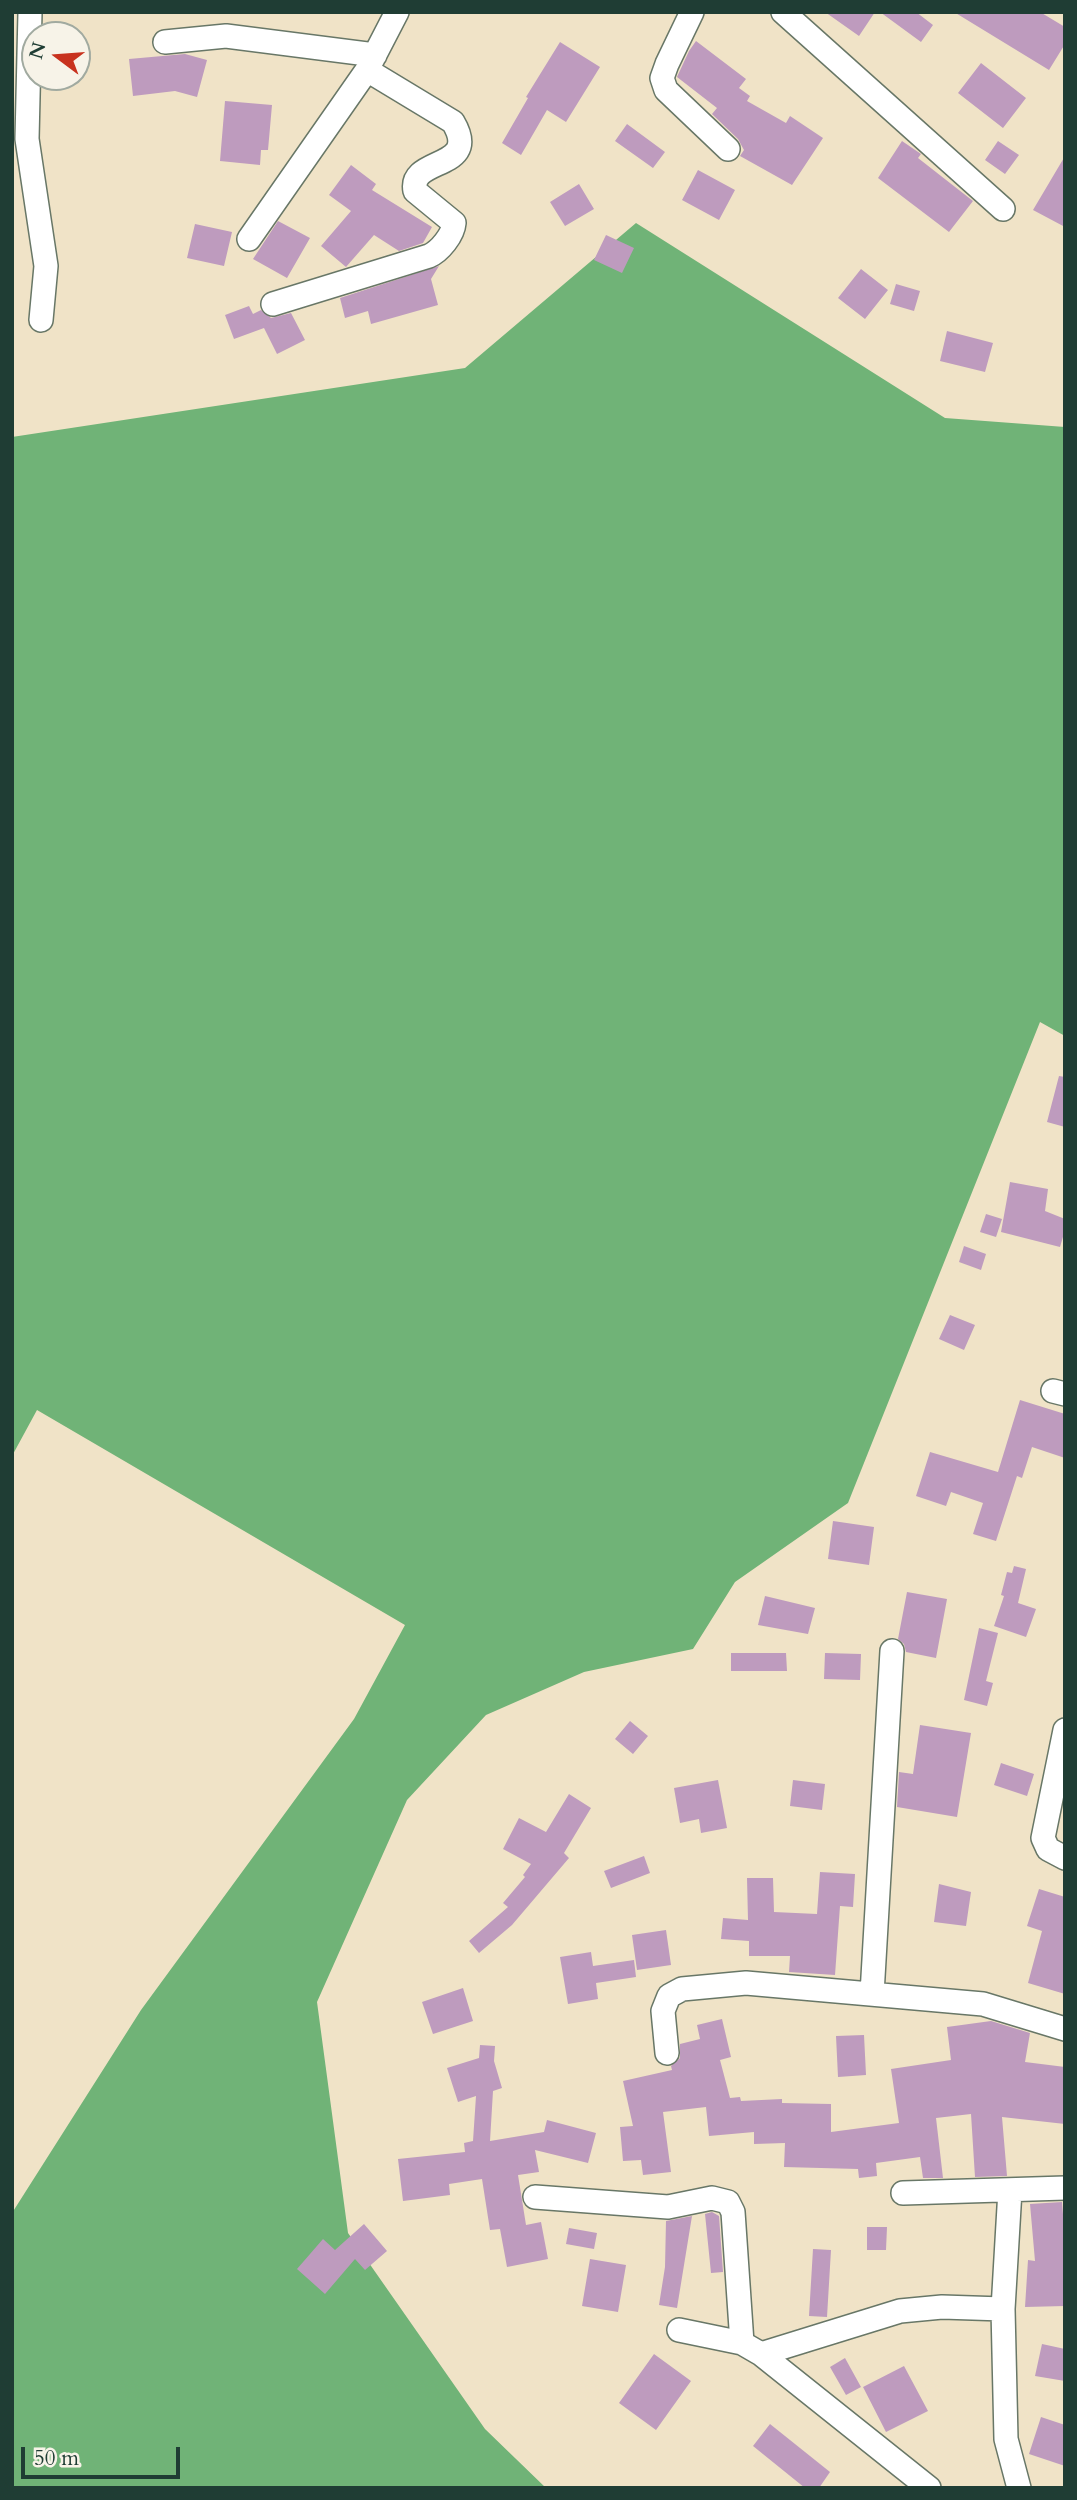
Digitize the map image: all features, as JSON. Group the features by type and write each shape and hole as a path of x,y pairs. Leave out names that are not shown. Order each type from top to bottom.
{"street":[{"path":"30,12 27,139 46,266 41,320"},
{"path":"249,239 371,63 397,12"},
{"path":"692,12 662,78 666,89 728,149"},
{"path":"783,12 1003,209"},
{"path":"165,42 226,36 371,63 453,122 459,132 461,142 457,153 417,176 414,184 415,191 454,223 453,231 435,253 273,304"},
{"path":"872,1994 892,1651"},
{"path":"1065,1730 1043,1838 1048,1849 1065,1858"},
{"path":"667,2053 663,2011 669,1996 682,1990 746,1983 983,2004 1065,2029"},
{"path":"903,2193 1065,2188"},
{"path":"1010,2190 1003,2309 1006,2439 1019,2488"},
{"path":"535,2197 668,2207 712,2198 729,2202 733,2212 752,2348"},
{"path":"752,2348 900,2311 942,2307 1003,2309"},
{"path":"679,2330 752,2348 929,2488"}],"green space":[{"path":"636,223 945,418 1065,427 1065,1036 1040,1022 848,1503 735,1582 693,1649 584,1672 486,1715 407,1800 317,2002 348,2233 485,2429 546,2488 12,2488 12,2213 141,2010 354,1719 405,1625 37,1410 12,1456 12,437 465,368"}],"building":[{"path":"825,12 875,12 859,36"},
{"path":"880,12 916,12 933,25 921,42"},
{"path":"954,12 1040,12 1065,27 1065,44 1049,70"},
{"path":"696,41 746,79 739,88 750,96 747,101 786,123 790,116 823,138 792,185 740,156 744,150 738,139 712,114 717,108 677,77"},
{"path":"560,42 600,67 566,122 547,110 521,155 502,143"},
{"path":"185,54 207,60 197,97 175,91 133,96 129,59"},
{"path":"981,63 1026,98 1003,128 958,93"},
{"path":"225,101 272,105 268,150 261,150 260,165 220,161"},
{"path":"627,124 665,152 653,168 615,141"},
{"path":"902,141 921,154 918,158 973,201 949,232 878,178"},
{"path":"998,141 1019,155 1005,174 985,160"},
{"path":"1065,156 1065,227 1033,210"},
{"path":"351,165 376,184 372,190 432,227 423,243 399,251 374,235 346,267 321,246 351,211 329,195"},
{"path":"698,170 735,190 719,220 682,200"},
{"path":"579,184 594,209 565,226 550,202"},
{"path":"278,221 310,238 287,278 253,259"},
{"path":"195,224 232,232 224,266 187,258"},
{"path":"606,235 634,248 622,273 594,260"},
{"path":"439,266 431,279 438,305 371,324 368,311 345,318 340,298"},
{"path":"861,269 888,290 865,319 838,298"},
{"path":"896,284 920,291 914,311 890,304"},
{"path":"249,306 253,314 261,310 271,318 291,313 305,340 277,354 264,328 234,339 225,315"},
{"path":"947,331 993,343 985,372 940,361"},
{"path":"1059,1076 1065,1077 1065,1127 1047,1122"},
{"path":"1010,1182 1048,1189 1045,1211 1065,1219 1060,1247 1001,1232"},
{"path":"986,1214 1002,1219 996,1237 980,1232"},
{"path":"964,1246 986,1254 981,1270 959,1262"},
{"path":"950,1315 975,1325 964,1350 939,1339"},
{"path":"1020,1400 1065,1414 1065,1458 1032,1447 1022,1478 1017,1476 996,1541 973,1534 983,1503 951,1492 946,1506 916,1496 930,1452 998,1472"},
{"path":"833,1521 874,1527 869,1565 828,1559"},
{"path":"1014,1566 1026,1569 1018,1603 1036,1609 1026,1637 994,1626 1004,1596 1001,1595 1007,1572 1012,1573"},
{"path":"907,1592 947,1599 936,1658 906,1652 904,1644 898,1639"},
{"path":"765,1596 815,1608 808,1634 758,1625"},
{"path":"979,1628 998,1633 986,1681 993,1683 987,1706 964,1700"},
{"path":"731,1653 786,1653 787,1671 731,1671"},
{"path":"825,1653 861,1654 860,1680 824,1679"},
{"path":"630,1721 648,1736 633,1754 615,1739"},
{"path":"920,1725 971,1733 957,1817 897,1807 899,1772 913,1774"},
{"path":"1001,1763 1034,1774 1027,1796 994,1785"},
{"path":"718,1780 727,1828 701,1833 699,1819 680,1823 674,1788"},
{"path":"793,1780 825,1784 822,1810 790,1806"},
{"path":"569,1794 591,1808 564,1853 569,1858 512,1925 479,1953 469,1941 508,1907 503,1903 525,1877 523,1875 531,1864 503,1849 519,1818 546,1832"},
{"path":"644,1856 650,1873 611,1888 604,1871"},
{"path":"820,1872 855,1874 853,1907 840,1906 835,1975 789,1972 790,1956 749,1956 749,1941 721,1939 723,1918 748,1920 747,1878 773,1878 774,1912 817,1914"},
{"path":"939,1884 971,1892 966,1926 934,1922"},
{"path":"1039,1889 1065,1897 1065,1994 1028,1983 1042,1931 1027,1926"},
{"path":"666,1930 671,1965 637,1970 632,1935"},
{"path":"591,1952 593,1966 634,1960 636,1977 596,1983 598,1999 568,2004 560,1957"},
{"path":"463,1988 473,2021 433,2034 422,2002"},
{"path":"722,2019 731,2057 720,2060 730,2098 740,2097 741,2101 782,2099 782,2103 831,2104 831,2132 899,2123 891,2069 951,2060 947,2027 991,2021 1030,2033 1025,2062 1065,2067 1065,2124 1002,2117 1007,2176 975,2177 971,2114 936,2118 943,2178 923,2178 920,2157 876,2163 877,2176 859,2178 858,2169 784,2167 785,2143 754,2144 754,2132 709,2136 706,2107 663,2112 671,2172 643,2175 641,2160 623,2161 620,2127 633,2126 623,2081 672,2070 671,2066 680,2058 680,2044 700,2039 697,2025"},
{"path":"864,2035 866,2075 838,2077 836,2036"},
{"path":"480,2045 495,2046 494,2061 502,2088 493,2091 490,2141 544,2132 547,2120 596,2133 588,2163 535,2150 539,2172 518,2175 526,2225 541,2222 548,2259 507,2267 500,2229 490,2230 482,2179 449,2184 450,2195 403,2201 398,2159 465,2152 464,2143 473,2141 476,2096 458,2102 447,2068 479,2058"},
{"path":"1062,2202 1065,2306 1025,2307 1028,2260 1035,2261 1030,2204"},
{"path":"712,2212 719,2216 723,2272 711,2273 705,2214"},
{"path":"692,2216 677,2308 659,2305 665,2267 666,2221"},
{"path":"364,2224 387,2251 365,2270 355,2259 325,2294 297,2269 323,2239 335,2250"},
{"path":"867,2227 887,2227 886,2250 867,2250"},
{"path":"569,2228 597,2233 594,2249 566,2244"},
{"path":"813,2249 831,2250 827,2317 809,2316"},
{"path":"590,2259 626,2265 618,2312 582,2306"},
{"path":"1042,2344 1065,2349 1065,2381 1035,2376"},
{"path":"654,2354 691,2381 656,2430 619,2403"},
{"path":"845,2358 861,2387 846,2395 830,2367"},
{"path":"904,2366 928,2411 886,2432 863,2387"},
{"path":"1041,2417 1065,2425 1065,2466 1029,2454"},
{"path":"770,2424 830,2472 819,2488 805,2488 753,2446"}]}
